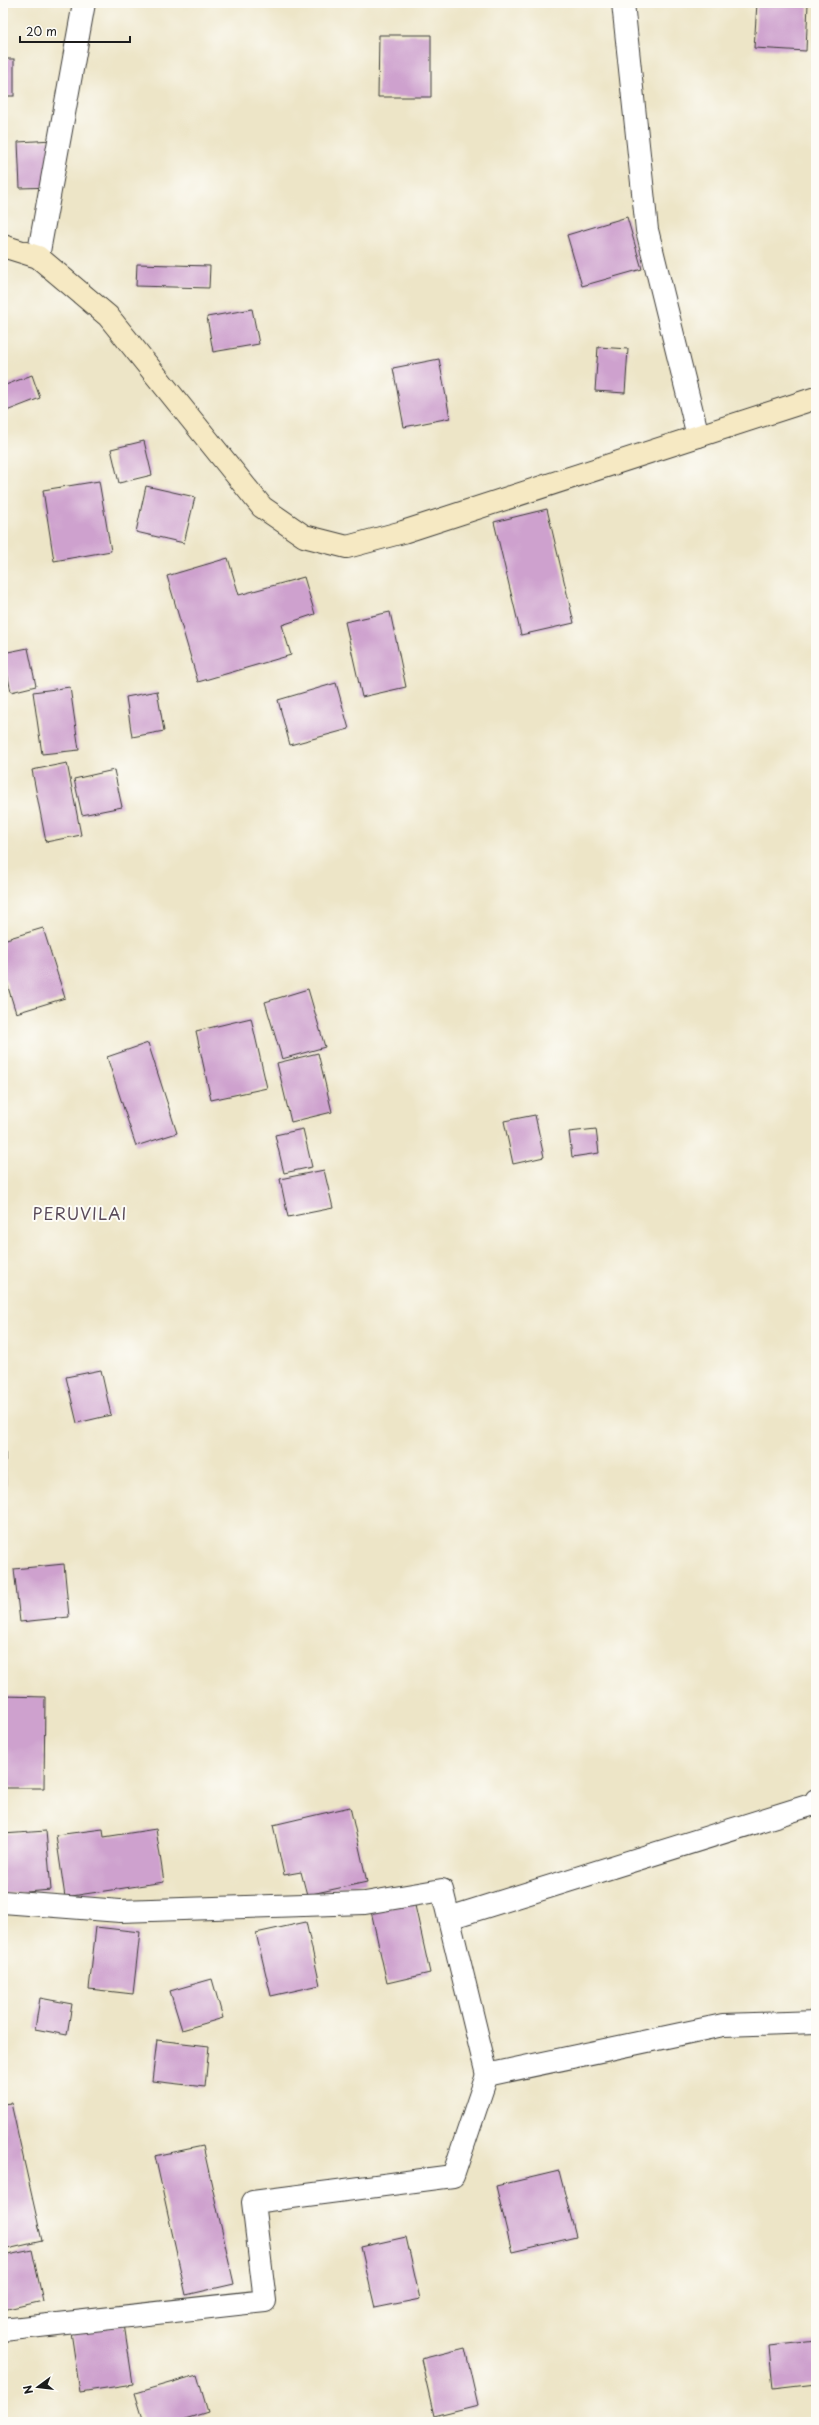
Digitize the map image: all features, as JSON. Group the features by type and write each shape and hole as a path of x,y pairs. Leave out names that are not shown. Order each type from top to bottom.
{"street":[{"path":"38,257 84,3"},
{"path":"623,3 647,230 698,436"},
{"path":"3,246 38,257 108,316 262,507 304,536 347,547 403,532 816,398"},
{"path":"449,1918 814,1804 816,1800"},
{"path":"3,1902 128,1911 365,1903 442,1890 487,2075 453,2176 253,2202 265,2300 3,2330"},
{"path":"487,2075 722,2025 816,2022"}],"building":[{"path":"757,3 808,3 806,51 754,48"},
{"path":"379,35 431,35 431,97 378,97"},
{"path":"3,59 14,59 14,96 3,96"},
{"path":"53,140 55,187 20,188 18,142"},
{"path":"627,217 642,269 582,286 567,235"},
{"path":"137,264 210,266 209,288 136,286"},
{"path":"252,309 259,344 213,352 207,317"},
{"path":"598,347 628,349 625,393 595,391"},
{"path":"439,359 450,418 404,427 393,368"},
{"path":"32,375 40,398 4,412 3,386"},
{"path":"144,441 152,475 119,483 111,449"},
{"path":"99,481 111,551 54,561 43,490"},
{"path":"146,486 195,497 184,543 136,532"},
{"path":"547,509 574,623 521,635 494,522"},
{"path":"228,558 239,595 304,577 315,614 282,625 291,655 198,682 167,576"},
{"path":"390,612 406,687 362,697 345,622"},
{"path":"28,648 36,686 11,692 3,653"},
{"path":"336,683 349,729 290,745 278,700"},
{"path":"70,687 79,750 42,754 33,692"},
{"path":"157,691 164,731 132,737 126,697"},
{"path":"67,763 81,835 46,842 32,770"},
{"path":"114,770 122,807 82,815 74,779"},
{"path":"43,928 65,998 16,1013 3,971 3,940"},
{"path":"308,989 325,1047 282,1059 265,1002"},
{"path":"251,1018 267,1088 211,1100 196,1031"},
{"path":"148,1043 177,1133 136,1146 107,1057"},
{"path":"318,1053 332,1112 291,1122 277,1063"},
{"path":"535,1115 544,1157 513,1164 504,1121"},
{"path":"303,1129 312,1167 284,1173 275,1135"},
{"path":"596,1129 599,1153 572,1157 569,1132"},
{"path":"324,1170 333,1208 288,1217 280,1179"},
{"path":"101,1370 111,1415 77,1423 66,1377"},
{"path":"3,1411 5,1411 6,1520 3,1520"},
{"path":"64,1564 69,1617 20,1622 14,1569"},
{"path":"3,1696 45,1697 44,1788 3,1788"},
{"path":"350,1807 367,1882 307,1895 301,1872 284,1875 273,1825"},
{"path":"103,1829 104,1837 156,1829 164,1882 65,1897 56,1835"},
{"path":"46,1831 51,1890 3,1894 3,1834"},
{"path":"414,1901 430,1973 387,1983 371,1911"},
{"path":"306,1922 320,1985 271,1996 256,1933"},
{"path":"96,1927 140,1932 133,1994 89,1989"},
{"path":"212,1979 223,2018 182,2030 170,1991"},
{"path":"40,1998 72,2004 67,2035 35,2029"},
{"path":"157,2040 209,2046 205,2087 152,2081"},
{"path":"11,2103 42,2241 3,2250 3,2104"},
{"path":"203,2146 234,2284 186,2295 155,2156"},
{"path":"559,2171 576,2237 512,2252 496,2186"},
{"path":"406,2237 420,2299 375,2308 361,2247"},
{"path":"32,2250 43,2301 3,2310 3,2256"},
{"path":"124,2324 133,2384 80,2392 71,2332"},
{"path":"816,2341 816,2384 773,2389 769,2346"},
{"path":"465,2348 478,2405 434,2416 421,2359"},
{"path":"197,2375 208,2412 175,2422 144,2422 135,2393"}],"district":[{"name":"PERUVILAI","path":"80,1214"}]}
